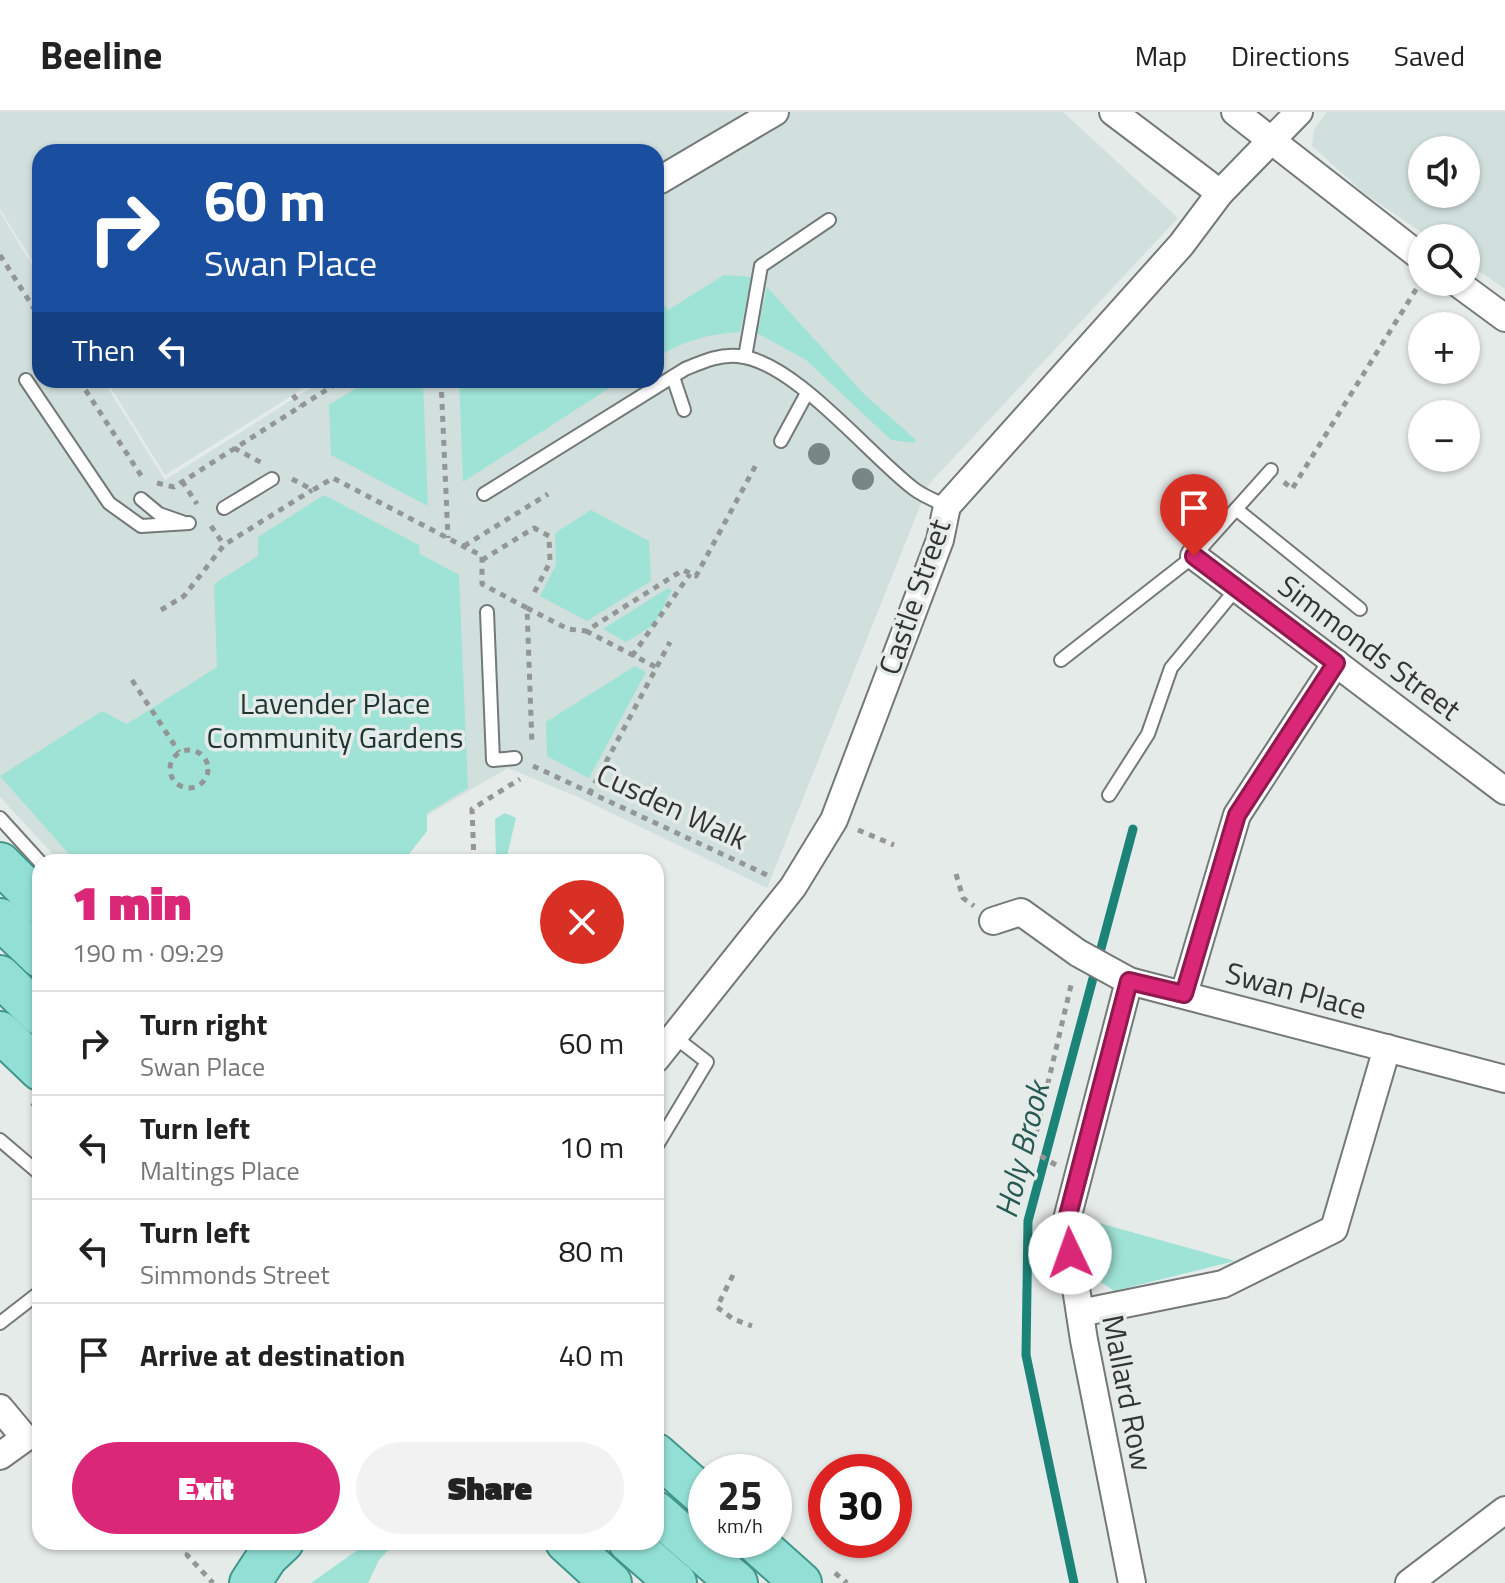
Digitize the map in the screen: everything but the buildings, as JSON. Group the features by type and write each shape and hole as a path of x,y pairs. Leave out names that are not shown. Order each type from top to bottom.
{"main road":[{"path":"0,863 32,895"},
{"path":"0,919 32,949"},
{"path":"0,976 32,1007"},
{"path":"0,1032 32,1062"},
{"path":"664,1461 688,1482"},
{"path":"664,1519 737,1583"},
{"path":"575,1550 611,1583"},
{"path":"638,1550 676,1583"},
{"path":"773,1558 801,1583"}],"street":[{"path":"664,178 775,112"},
{"path":"1113,112 1220,193"},
{"path":"1235,112 1408,259"},
{"name":"Castle Street","path":"664,1051 793,887 834,820 940,540 947,506 1181,245 1220,193 1299,112"},
{"path":"1475,296 1505,318"},
{"name":"Simmonds Street","path":"1194,556 1505,791"},
{"path":"1184,994 1237,815 1336,663"},
{"name":"Swan Place","path":"993,921 1021,912 1078,953 1118,976 1505,1079"},
{"name":"Mallard Row","path":"1118,976 1066,1223 1080,1313 1132,1583"},
{"path":"1080,1313 1223,1284 1334,1229 1387,1048"},
{"path":"0,1408 25,1438 0,1456"},
{"path":"1409,1583 1505,1510"}],"lane":[{"path":"745,357 761,266 829,220"},
{"path":"664,383 714,357 745,357 763,362 807,393 916,491 947,506"},
{"path":"673,377 684,410"},
{"path":"26,380 109,503 141,526 189,523 159,514 141,499"},
{"path":"484,494 655,388"},
{"path":"781,441 807,393"},
{"path":"1061,660 1194,556 1271,470"},
{"path":"224,508 273,474"},
{"path":"1236,509 1360,609"},
{"path":"1109,795 1148,734 1171,668 1237,588"},
{"path":"487,612 493,760 515,758"},
{"path":"0,818 33,854"},
{"path":"664,1134 707,1062 676,1038"},
{"path":"0,1140 32,1167"},
{"path":"0,1323 32,1298"}],"path":[{"path":"0,255 32,305"},
{"path":"1271,470 1292,489 1408,292"},
{"path":"84,388 143,480 174,487 329,388"},
{"path":"441,388 448,538"},
{"path":"293,395 301,406"},
{"path":"234,448 273,474"},
{"path":"586,631 683,570 696,576 757,463"},
{"path":"287,476 313,490"},
{"path":"161,610 184,596 224,545 333,478 482,556 482,584 656,667"},
{"path":"464,547 548,494"},
{"path":"482,561 534,528 549,536 550,562 534,593"},
{"path":"632,656 690,574"},
{"path":"474,854 472,809 533,771 527,608"},
{"path":"589,794 670,642"},
{"path":"132,680 179,752"},
{"path":"197,751 206,759 207,777 199,786 186,788 171,776 171,763 179,752 197,751"},
{"name":"Cusden Walk","path":"533,766 793,887"},
{"path":"834,820 894,845"},
{"path":"956,874 963,898"},
{"path":"1048,1162 1032,1151 1078,953"},
{"path":"733,1275 717,1307 733,1319 752,1326"},
{"path":"189,1550 187,1555 213,1583"}],"shaded area":[{"path":"0,112 1063,112 1178,218 929,484 767,888 578,797 508,768 361,854 53,854 0,797 0,212 32,265 32,388 108,388 165,480 310,388 664,388 664,144 32,144 32,261 0,209"},
{"path":"1327,112 1505,112 1505,289 1480,272 1480,224 1409,224 1364,193 1312,146 1314,129"},
{"path":"111,388 304,388 165,475"}],"green space":[{"path":"724,275 752,277 740,332 696,339 664,354 664,304 668,310"},
{"path":"767,287 864,394 916,440 914,443 891,440 806,360 757,333"},
{"path":"356,388 423,388 428,506 331,455 329,405"},
{"path":"459,388 610,388 463,482"},
{"name":"Lavender Place Community Gardens","path":"324,495 419,545 420,554 459,575 468,788 427,813 427,831 409,854 69,854 0,776 102,711 127,724 217,667 214,584 258,556 258,537"},
{"path":"591,510 649,541 651,581 587,621 540,596 556,565 555,533"},
{"path":"668,588 672,590 654,625 626,642 603,629"},
{"path":"635,666 646,672 589,778 547,756 546,722"},
{"path":"505,813 516,818 507,854 496,854 495,819"},
{"path":"1092,1221 1235,1261 1114,1291 1094,1277"},
{"path":"358,1550 388,1550 379,1560 368,1583 311,1583"}],"waterway":[{"name":"Holy Brook","path":"1074,1583 1026,1355 1028,1221 1133,829"}],"route":[{"path":"1070,1253 1066,1223 1129,981 1184,994 1237,815 1336,663 1194,556"}]}
